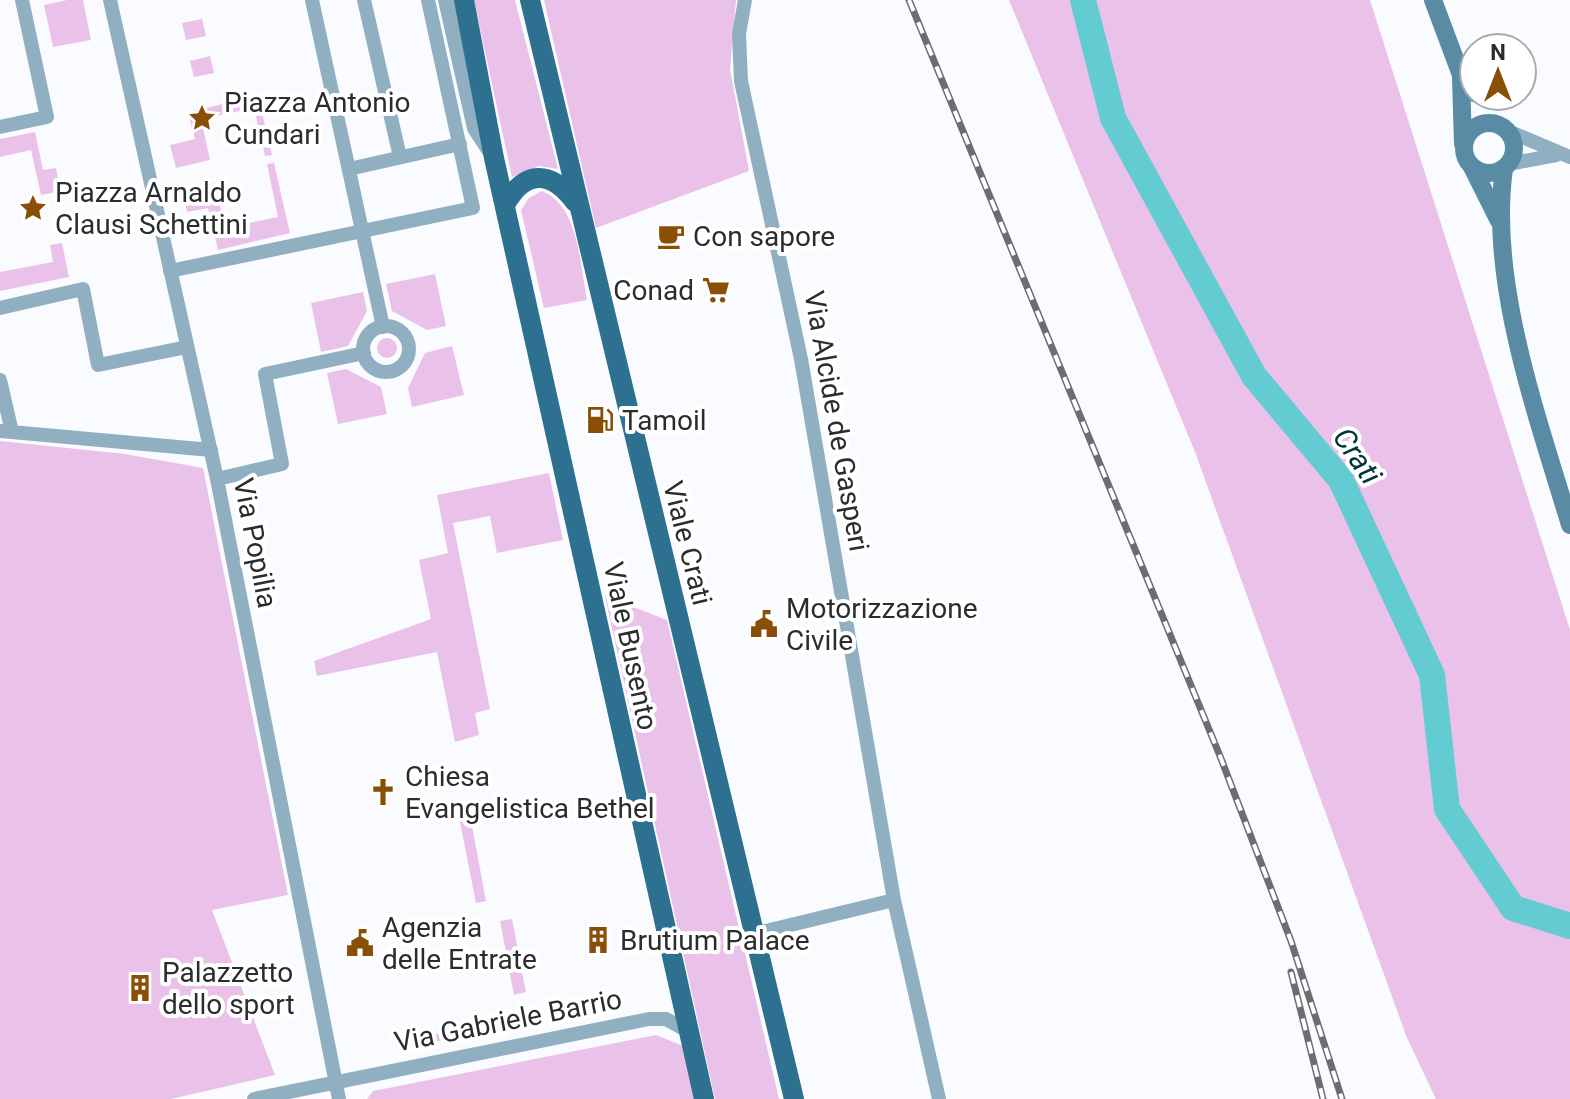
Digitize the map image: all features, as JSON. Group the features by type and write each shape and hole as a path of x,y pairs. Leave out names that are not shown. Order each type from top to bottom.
{"main road":[{"name":"Viale Busento","path":"464,0 494,158 704,1099"},
{"path":"1433,0 1458,67"},
{"name":"Viale Crati","path":"533,4 577,204 712,750 794,1099"},
{"path":"1464,112 1468,159 1500,223"},
{"path":"1490,112 1514,145 1506,166 1500,223 1507,293 1551,467 1570,525"},
{"path":"1468,159 1467,136 1478,125 1505,129"},
{"path":"1468,159 1488,174 1506,166"},
{"path":"505,205 517,186 539,177 555,180 577,204"}],"street":[{"path":"0,127 47,117 22,0"},
{"name":"Via Popilia","path":"110,0 211,450 339,1099"},
{"path":"312,0 383,327"},
{"path":"364,0 400,157"},
{"path":"170,271 473,208 428,0"},
{"path":"446,0 475,128 494,158"},
{"name":"Via Alcide de Gasperi","path":"745,0 739,34 741,81 801,359 894,900 939,1099"},
{"path":"1505,129 1565,156"},
{"path":"349,169 460,144"},
{"path":"1506,166 1565,156"},
{"path":"0,308 83,289 98,365 187,347"},
{"path":"383,327 397,329 407,340 405,362 393,371 385,372 371,365 364,353 366,339 383,327"},
{"path":"217,479 282,464 265,374 364,353"},
{"path":"0,380 6,432 211,450"},
{"path":"753,934 852,904 894,900"},
{"name":"Via Gabriele Barrio","path":"254,1099 335,1080 649,1019 666,1019 688,1031"}],"shaded area":[{"path":"83,0 91,40 53,47 44,5"},
{"path":"474,0 515,0 558,169 539,166 512,177"},
{"path":"544,0 736,0 730,69 749,171 596,228"},
{"path":"1009,0 1370,0 1570,630 1570,1099 1436,1099 1407,1038 1195,452"},
{"path":"202,19 206,36 186,40 182,23"},
{"path":"210,56 214,73 194,77 190,61"},
{"path":"258,96 272,155 265,156 254,108 201,119 210,160 176,168 170,145 195,139 188,112"},
{"path":"35,132 43,170 56,168 60,191 41,195 31,150 0,157 0,139"},
{"path":"274,163 290,233 218,250 208,208 187,212 182,190 215,183 225,228 278,217 267,164"},
{"path":"542,191 564,209 571,223 587,300 544,308 521,210 529,198"},
{"path":"62,243 69,277 0,291 0,272 53,262 50,245"},
{"path":"435,274 446,326 427,330 392,311 386,284"},
{"path":"363,292 367,311 348,346 321,352 311,303"},
{"path":"387,338 394,341 397,348 394,355 387,358 380,355 377,348 380,341"},
{"path":"452,346 464,395 412,407 408,388 425,353"},
{"path":"346,369 381,387 387,414 338,424 327,373"},
{"path":"0,441 125,454 203,468 288,895 212,910 275,1075 171,1099 0,1099"},
{"path":"549,473 563,540 497,553 490,516 453,523 490,709 475,713 479,735 455,742 437,652 317,676 314,661 431,619 419,560 448,553 437,495"},
{"path":"605,596 667,620 779,1099 715,1099"},
{"path":"469,810 486,901 476,903 458,812"},
{"path":"512,919 518,950 506,952 500,921"},
{"path":"520,962 526,992 514,995 508,964"},
{"path":"489,1024 490,1032 420,1044 419,1037"},
{"path":"656,1035 683,1046 694,1099 367,1099 373,1091"}],"waterway":[{"name":"Crati","path":"1083,0 1113,118 1254,376 1341,480 1432,675 1447,809 1513,908 1570,926"}],"railway":[{"path":"909,0 1220,756 1291,941 1342,1099"},
{"path":"1291,972 1323,1099"}],"place":[{"name":"Piazza Antonio Cundari","path":"202,118"},
{"name":"Piazza Arnaldo Clausi Schettini","path":"33,208"},
{"name":"Con sapore","path":"671,236"},
{"name":"Conad","path":"716,290"},
{"name":"Tamoil","path":"600,420"},
{"name":"Motorizzazione Civile","path":"764,624"},
{"name":"Chiesa Evangelistica Bethel","path":"383,792"},
{"name":"Brutium Palace","path":"598,940"},
{"name":"Agenzia delle Entrate","path":"360,943"},
{"name":"Palazzetto dello sport","path":"140,988"}]}
